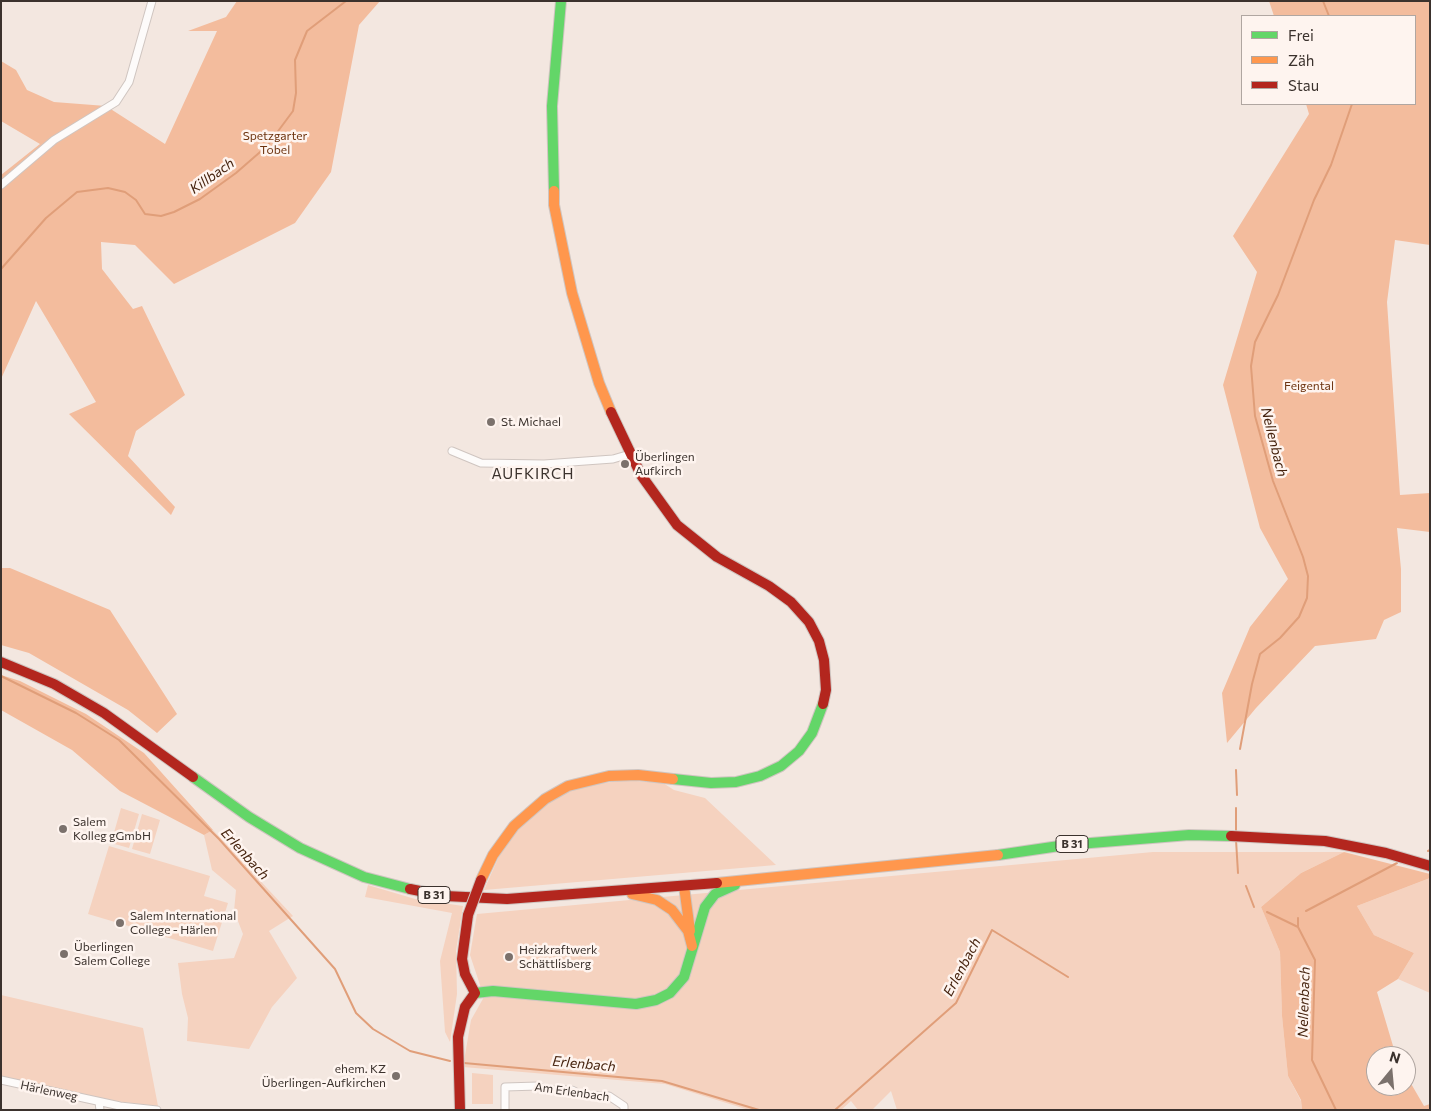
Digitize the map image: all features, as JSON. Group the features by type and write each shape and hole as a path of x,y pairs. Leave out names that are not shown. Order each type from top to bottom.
{"main road":[{"path":"475,993 465,974 462,959 468,915 493,855 514,826 538,805 568,786 608,776 638,775 711,783 736,782 760,776 781,766 799,751 812,733 821,713 826,690 824,660 819,641 809,622 791,602 769,586 718,557 677,525 648,488 630,454 599,383 580,324 564,261 554,205 552,106 561,1"},
{"name":"B 31","path":"1,662 33,674 81,699 249,817 300,848 344,869 404,888 465,898 507,899 756,880 972,859 1066,845 1189,835 1257,836 1325,841 1366,848 1430,866"},
{"path":"693,939 705,907 715,894 731,886 756,880"},
{"path":"460,1110 458,1037 465,1007 475,993 493,991 643,1004 663,997 675,988 687,971 692,954 693,939 687,885"},
{"path":"616,891 648,897 665,904 679,917 693,939"}],"street":[{"path":"1,185 54,140 116,102 129,82 152,1"},
{"path":"452,451 481,463 544,464 613,459 630,454"},
{"name":"Härlenweg","path":"1,1080 100,1106 157,1110"},
{"name":"Am Erlenbach","path":"506,1110 505,1087 538,1086 546,1090 572,1090 582,1095 609,1096 624,1106 624,1110"}],"shaded area":[{"path":"624,780 663,783 674,790 705,798 776,865 484,890 500,854 515,833 536,812 553,799 577,787"},
{"path":"121,808 139,814 129,848 111,843"},
{"path":"142,814 160,820 150,854 132,849"},
{"path":"213,830 293,916 269,931 297,978 272,1007 249,1049 187,1041 188,1018 182,994 178,963 234,958 243,934 234,911 236,890 212,870 204,835"},
{"path":"109,846 210,876 204,896 228,903 213,951 88,914"},
{"path":"1153,852 1344,852 1301,873 1261,907 1280,952 1282,1016 1288,1076 1301,1101 1302,1110 897,1110 891,1091 872,1110 858,1110 851,1101 841,1110 749,1110 665,1084 463,1067 471,1020 484,997 470,955 477,914"},
{"path":"1430,878 1430,993 1398,979 1414,953 1374,935 1357,906"},
{"path":"368,885 415,899 463,906 456,951 457,994 450,1042 445,1032 440,961 452,913 365,897"},
{"path":"1,995 143,1028 158,1106 114,1101 1,1076"},
{"path":"472,1073 493,1075 493,1104 472,1104"}],"green space":[{"name":"Spetzgarter Tobel","path":"237,1 380,1 359,25 331,172 295,223 174,284 135,245 101,242 102,269 133,309 142,306 185,395 136,431 128,456 175,507 171,515 69,414 96,402 36,301 1,379 1,175 40,144 1,121 1,61 16,70 27,90 54,102 106,106 165,144 217,31 188,31 226,17"},
{"name":"Feigental","path":"1269,1 1430,1 1430,245 1395,240 1387,302 1400,495 1430,493 1430,532 1397,528 1401,569 1401,612 1384,620 1376,639 1315,646 1256,708 1227,743 1222,693 1250,627 1288,579 1260,528 1223,385 1257,272 1233,236 1309,114 1306,105 1416,105 1416,15 1274,15"},
{"path":"1,568 10,568 110,610 177,714 157,733 128,710 29,653 1,645"},
{"path":"1,675 20,681 86,714 144,753 213,830 204,835 120,791 72,750 1,710"},
{"path":"1344,852 1430,874 1430,878 1357,906 1374,935 1414,953 1398,979 1377,992 1393,1046 1366,1046 1366,1096 1416,1096 1416,1092 1424,1106 1430,1104 1430,1110 1302,1110 1301,1100 1288,1076 1282,1016 1280,952 1261,907 1301,873"}],"waterway":[{"name":"Killbach","path":"1,269 46,218 77,192 108,188 125,192 136,200 145,214 161,216 174,212 200,199 236,173 267,146 293,111 296,93 295,60 307,31 346,1"},
{"name":"Nellenbach","path":"1323,1 1329,15"},
{"name":"Nellenbach","path":"1240,749 1252,684 1260,654 1280,638 1299,617 1307,598 1308,576 1303,557 1273,481 1255,416 1251,366 1255,342 1278,295 1314,200 1331,165 1352,105"},
{"name":"Erlenbach","path":"1,676 76,713 119,740 219,839 335,969 356,1013 373,1029 410,1051 450,1061"},
{"name":"Nellenbach","path":"1236,770 1237,795"},
{"name":"Nellenbach","path":"1236,808 1236,833"},
{"name":"Nellenbach","path":"1236,840 1238,873"},
{"path":"1306,911 1397,863"},
{"name":"Nellenbach","path":"1246,886 1254,907"},
{"name":"Nellenbach","path":"1267,912 1298,927 1315,960 1312,1060 1336,1110"},
{"path":"1298,918 1298,927"},
{"name":"Erlenbach","path":"835,1110 956,1003 992,930 1068,977"},
{"name":"Erlenbach","path":"464,1063 662,1081 759,1110"}],"traffic: fast":[{"path":"554,191 552,106 561,1"},
{"path":"673,779 711,783 736,782 760,776 781,766 799,751 812,733 823,704"},
{"path":"193,777 249,817 300,848 364,877 410,889"},
{"path":"998,855 1066,845 1189,835 1231,836"},
{"path":"475,993 493,991 636,1004 656,1000 670,993 684,977 705,907 715,894 735,885"}],"traffic: slow":[{"path":"554,191 554,205 572,293 599,383 611,412"},
{"path":"481,880 493,855 514,826 545,799 568,786 609,776 638,775 673,779"},
{"path":"717,883 998,855"},
{"path":"684,886 690,931"},
{"path":"632,894 657,900 672,910 688,931 692,946"}],"traffic: jam":[{"path":"611,412 641,475 677,525 717,557 769,586 791,602 809,622 819,641 824,660 826,690 823,704"},
{"path":"1,662 54,684 104,713 193,777"},
{"path":"1231,836 1325,841 1386,853 1430,866"},
{"path":"468,915 481,880"},
{"path":"410,889 445,896 507,899 717,883"},
{"path":"460,1110 458,1037 465,1007 475,993 465,974 462,959 468,915"}],"place":[{"name":"St. Michael","path":"491,422"},
{"name":"Überlingen Aufkirch","path":"625,464"},
{"name":"Salem Kolleg gGmbH","path":"63,829"},
{"name":"Salem International College - Härlen","path":"120,923"},
{"name":"Überlingen Salem College","path":"64,954"},
{"name":"Heizkraftwerk Schättlisberg","path":"509,957"},
{"name":"ehem. KZ Überlingen-Aufkirchen","path":"396,1076"}],"district":[{"name":"AUFKIRCH","path":"533,474"}]}
